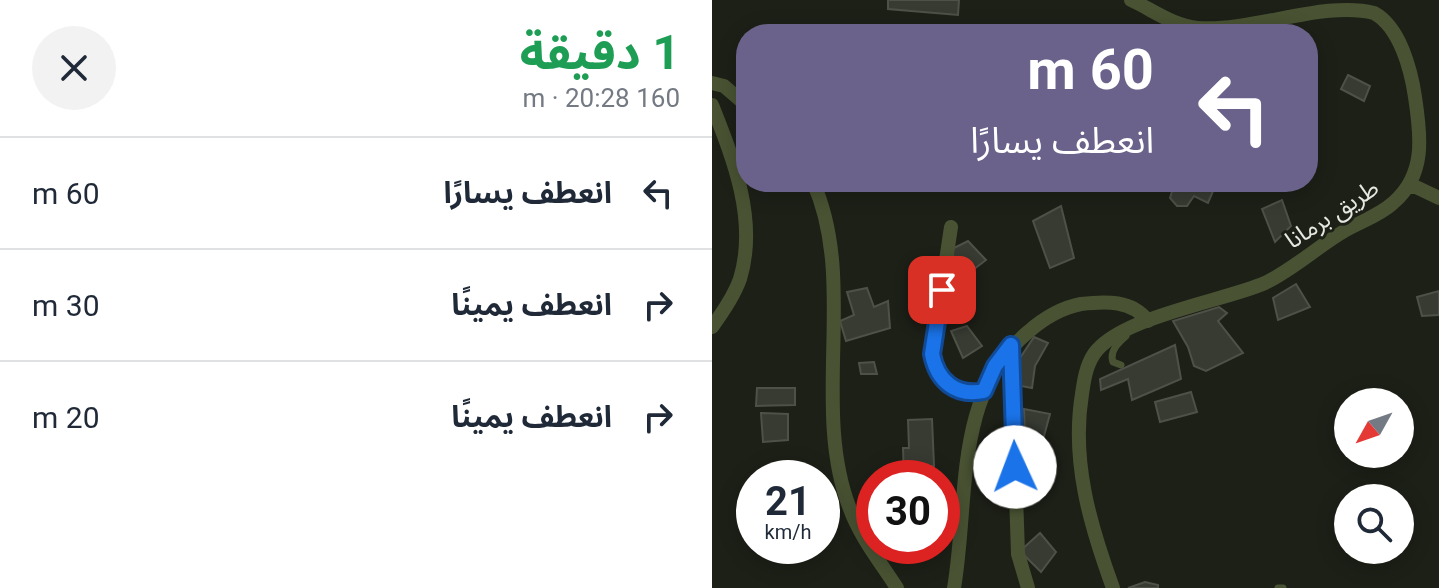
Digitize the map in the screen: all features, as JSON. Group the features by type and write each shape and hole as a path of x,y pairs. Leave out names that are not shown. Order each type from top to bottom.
{"street":[{"name":"طريق برمانا","path":"1131,0 1179,24"},
{"name":"طريق برمانا","path":"1113,588 1099,551 1078,458 1078,416 1083,383 1094,355 1108,341 1148,321 1263,284 1394,203 1408,187 1418,165 1421,145 1415,92 1391,27 1377,14 1341,3 1305,8 1243,24"},
{"path":"712,83 724,86 736,96"},
{"path":"712,105 736,173"},
{"path":"1408,187 1416,187 1439,198"},
{"path":"712,327 740,280 745,256 741,192"},
{"path":"816,192 830,244 832,397 841,477 849,508 858,527 897,588"},
{"path":"951,227 932,354 934,364 940,376 954,389 974,393 984,391"},
{"path":"954,588 968,449 984,391 995,366 1011,345 1044,318 1074,306 1108,302 1124,305 1136,309 1148,321"},
{"path":"1011,345 1018,554 1028,588"}],"lane":[{"path":"1121,365 1111,360 1115,347 1148,321"}],"building":[{"path":"888,0 959,0 958,15 888,9"},
{"path":"1348,75 1370,86 1364,101 1341,89"},
{"path":"1172,192 1213,192 1208,203 1194,196 1187,206 1177,206 1170,198"},
{"path":"1282,200 1291,226 1275,242 1262,209"},
{"path":"1061,206 1074,258 1050,268 1033,221"},
{"path":"968,241 986,260 965,276 950,250"},
{"path":"1296,284 1310,307 1278,320 1273,298"},
{"path":"867,288 874,307 888,301 890,328 846,341 840,321 854,315 847,292"},
{"path":"1439,291 1439,315 1422,316 1417,297"},
{"path":"1219,307 1227,313 1218,321 1243,353 1206,371 1194,366 1188,347 1173,321"},
{"path":"967,326 982,346 963,358 951,331"},
{"path":"1034,337 1048,343 1035,366 1032,388 1021,386 1018,361"},
{"path":"1175,345 1181,379 1132,400 1128,379 1101,390 1100,379"},
{"path":"874,362 877,374 861,374 859,363"},
{"path":"757,388 795,388 795,405 756,406"},
{"path":"1191,392 1197,412 1160,422 1155,402"},
{"path":"1024,409 1050,414 1038,458 1026,461"},
{"path":"761,413 788,414 788,440 763,442"},
{"path":"932,419 934,460 903,460 903,448 909,448 908,420"},
{"path":"1040,533 1056,552 1041,572 1020,551"},
{"path":"1145,582 1158,585 1158,588 1128,588"}],"route":[{"path":"942,290 932,354 934,364 946,384 964,393 984,391 995,366 1011,345 1015,467"}]}
